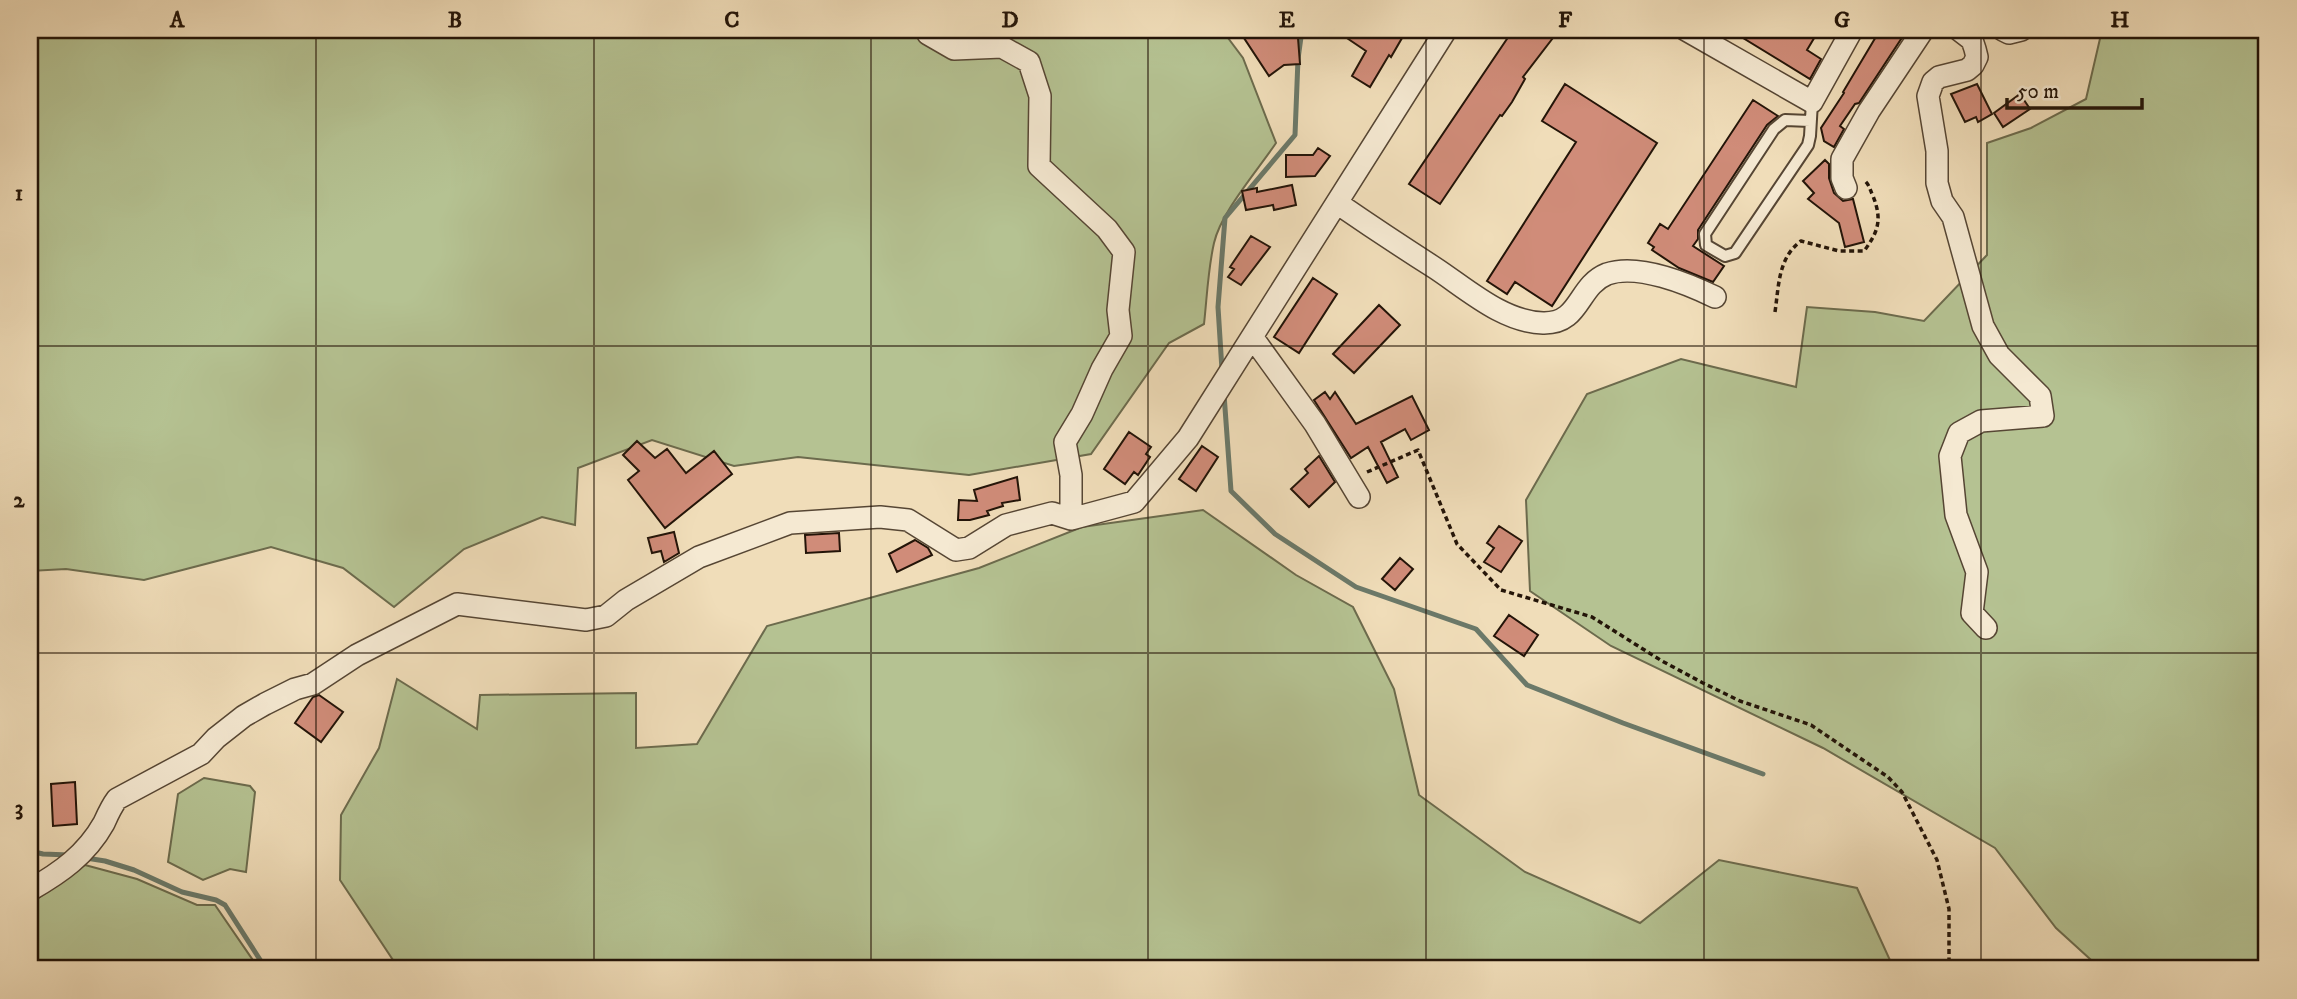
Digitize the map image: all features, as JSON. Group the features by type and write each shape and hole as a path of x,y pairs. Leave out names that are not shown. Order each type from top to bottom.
{"street":[{"path":"927,30 928,34 954,49 1002,47 1029,62 1040,96 1039,166 1107,229 1124,252 1118,310 1121,336 1065,442 1071,475 1072,519"},
{"path":"30,890 59,874 79,857 104,823 117,799 201,754 244,716 295,689 313,684 357,655 457,604 586,620 606,616 626,600 699,557 790,523 880,517 908,520 956,550 969,548 1006,525 1052,513 1072,519 1133,502 1188,438 1446,30"},
{"path":"1686,30 1720,38 1811,111 1852,30"},
{"path":"1844,178 1842,159 1869,111 1923,30"},
{"path":"1959,30 1972,40 1977,57 1967,70 1939,77 1933,82 1928,96 1937,151 1937,183 1942,201 1953,217 1983,326 1999,355 2040,397 2043,416 1981,421 1959,433 1950,456 1956,515 1976,572 1972,613 1986,628"},
{"path":"2003,30 2009,33 2021,30"},
{"path":"1336,204 1489,305 1525,321 1559,322 1571,315 1586,293 1607,274 1657,275 1677,280 1715,297"},
{"path":"1252,338 1315,424 1354,488"}],"lane":[{"path":"1811,111 1808,145 1735,253 1725,257 1706,245 1705,234 1774,130 1785,120 1811,111"}],"path":[{"path":"1775,312 1782,264 1793,247 1801,241 1852,252 1864,251 1872,240 1879,210 1869,184 1844,178"},
{"path":"1354,488 1418,450 1457,544 1501,590 1592,617 1703,683 1740,701 1811,725 1888,777 1902,792 1937,860 1949,909 1949,969"}],"green space":[{"path":"30,30 1222,30 1243,58 1276,143 1232,205 1218,231 1210,263 1204,324 1169,343 1091,454 969,475 798,457 734,466 652,440 578,468 575,525 542,517 464,549 394,607 343,568 271,547 144,580 66,569 30,571"},
{"path":"2102,30 2267,30 2267,969 2101,969 2056,928 1995,848 1823,748 1611,646 1530,591 1526,500 1587,394 1681,359 1796,387 1807,307 1875,312 1924,321 1987,255 1987,143 2031,128 2086,99"},
{"path":"1203,510 1296,575 1353,607 1394,689 1419,795 1525,872 1640,923 1719,860 1857,888 1894,969 402,969 395,963 340,880 341,815 379,748 397,679 477,729 480,695 636,693 636,748 697,744 767,626 979,568 1082,527"},
{"path":"204,778 250,786 255,792 246,872 230,869 203,880 168,862 178,794"},
{"path":"85,865 137,879 197,905 215,905 259,969 30,969 30,904"}],"building":[{"path":"1258,30 1292,30 1298,38 1300,64 1284,65 1269,76 1244,38"},
{"path":"1335,30 1388,30 1402,38 1370,87 1352,76 1366,51"},
{"path":"1513,30 1559,30 1523,77 1525,79 1512,102 1502,116 1500,115 1440,204 1409,184"},
{"path":"1730,30 1819,30 1807,50 1821,59 1810,79"},
{"path":"1880,30 1907,30 1859,103 1855,104 1840,126 1844,129 1834,147 1824,141 1821,128"},
{"path":"1565,84 1657,143 1552,306 1515,282 1507,294 1487,281 1576,142 1542,121"},
{"path":"1977,84 1992,114 1978,122 1976,117 1965,122 1951,94"},
{"path":"2020,94 2030,109 2003,127 1994,113"},
{"path":"1753,100 1778,116 1767,125 1698,230 1698,239 1693,246 1724,266 1713,282 1679,268 1652,250 1654,247 1648,243 1660,224 1668,229"},
{"path":"1318,148 1330,156 1315,176 1286,177 1286,155 1313,155"},
{"path":"1825,160 1829,164 1829,178 1834,193 1843,201 1853,199 1864,242 1845,247 1839,223 1808,199 1814,193 1803,181"},
{"path":"1292,185 1296,205 1274,210 1273,205 1246,210 1242,191 1257,188 1257,192"},
{"path":"1251,236 1270,247 1241,285 1228,277 1234,269 1230,267"},
{"path":"1313,278 1337,294 1299,353 1274,337"},
{"path":"1379,305 1400,325 1354,373 1333,354"},
{"path":"1325,392 1330,399 1335,392 1356,424 1412,396 1429,430 1411,440 1405,429 1381,442 1398,477 1387,483 1368,447 1351,458 1314,400"},
{"path":"1129,432 1151,447 1146,454 1150,457 1138,475 1134,472 1125,484 1104,469"},
{"path":"637,441 655,458 667,449 686,473 714,451 732,474 665,528 628,480 639,471 623,455"},
{"path":"1202,446 1218,457 1196,491 1179,479"},
{"path":"1319,456 1335,482 1309,507 1291,489 1308,473 1305,469"},
{"path":"1017,477 1020,500 1002,503 1003,506 987,511 989,515 958,520 959,500 977,501 974,490"},
{"path":"1499,526 1522,541 1501,572 1484,562 1494,548 1487,543"},
{"path":"674,532 679,553 664,562 661,551 652,553 648,538"},
{"path":"839,533 840,551 806,553 805,535"},
{"path":"915,540 928,548 932,555 897,572 889,554"},
{"path":"1400,558 1413,569 1395,590 1382,579"},
{"path":"1509,615 1538,635 1524,656 1494,636"},
{"path":"319,695 343,712 321,742 295,723 313,697"},
{"path":"75,782 77,824 53,826 51,784"}],"waterway":[{"path":"1222,370 1218,307 1225,218 1295,135 1302,30"},
{"path":"1224,394 1231,491 1275,534 1356,587 1476,629 1527,685 1763,774"},
{"path":"30,851 69,855"},
{"path":"86,858 134,870 182,892 216,900 225,905 266,969"}]}
